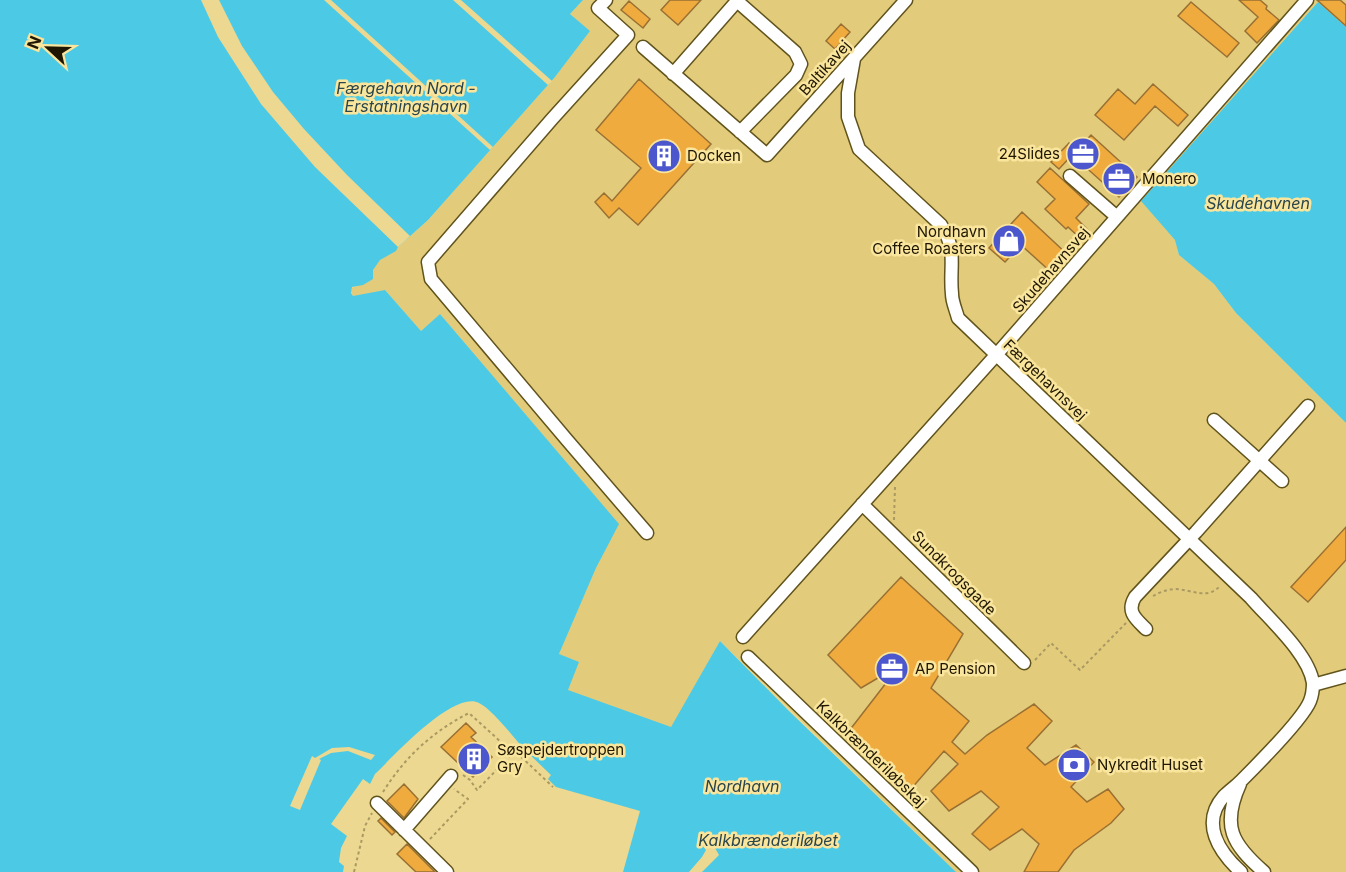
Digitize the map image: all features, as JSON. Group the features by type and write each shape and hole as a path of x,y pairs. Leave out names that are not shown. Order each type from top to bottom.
{"street":[{"path":"606,0 598,8 628,35 428,262 431,279 647,533"},
{"name":"Baltikavej","path":"740,132 767,155 906,0"},
{"name":"Skudehavnsvej","path":"742,637 997,354 1306,0"},
{"path":"643,47 673,74 740,132 796,75 801,64 795,52 737,1 673,74"},
{"name":"Færgehavnsvej","path":"854,59 848,93 848,117 859,149 941,225 949,237 952,252 952,296 958,318 1251,598 1305,662 1313,685"},
{"path":"1070,176 1117,217"},
{"path":"1146,629 1132,616 1130,608 1135,597 1190,539 1308,406"},
{"path":"1214,420 1282,482"},
{"name":"Sundkrogsgade","path":"862,504 1024,663"},
{"name":"Kalkbrænderiløbskaj","path":"748,657 972,872"},
{"path":"1241,872 1217,843 1213,819 1223,797 1242,781 1302,714 1311,700 1313,685 1346,676"},
{"path":"404,830 451,776"},
{"path":"1242,781 1234,799 1231,817 1232,832 1237,845 1264,872"},
{"path":"376,803 447,872"}],"path":[{"path":"894,535 895,468"},
{"path":"1151,597 1175,589 1207,594 1215,592 1228,577"},
{"path":"1024,663 1035,661 1051,643 1080,670 1132,616"},
{"path":"354,872 365,826 376,803 405,762 428,739 449,723 469,713 513,753 515,751 553,788"},
{"path":"477,790 513,753"},
{"path":"422,847 468,799"}],"shaded area":[{"path":"583,0 1346,0 1346,27 1318,2 1142,201 1176,240 1179,255 1214,284 1236,313 1346,423 1346,872 956,872 720,641 672,728 556,787 548,779 551,775 522,747 596,568 618,524 440,314 421,331 385,290 359,296 353,296 351,291 383,256 391,254 428,220 555,77 589,32 570,14"}],"water":[{"path":"0,0 583,0 570,14 590,31 555,77 428,220 396,251 380,260 373,270 373,279 363,285 352,287 351,293 353,296 385,290 421,331 440,314 619,524 596,568 559,654 579,662 568,690 671,727 720,641 956,872 623,872 640,811 556,787 548,779 551,775 490,711 479,703 468,702 454,706 424,728 375,774 370,784 363,779 331,824 347,836 341,848 339,862 344,866 343,872 0,872"},
{"name":"Skudehavnen","path":"1318,2 1346,27 1346,423 1236,313 1214,284 1179,255 1175,240 1141,201"}],"pier":[{"path":"201,0 219,0 242,46 273,92 347,175 410,236 398,247 315,167 261,104 218,37"},
{"path":"324,0 331,0 493,147 490,150"},
{"path":"453,0 461,0 552,81 548,85"},
{"path":"349,747 375,755 371,760 348,751 331,753 319,759 321,760 300,810 290,806 312,756 315,758 332,748"},
{"path":"702,839 709,842 719,855 702,872 689,872 706,850 701,843"}],"building":[{"path":"670,0 701,0 678,25 661,10"},
{"path":"1239,0 1260,0 1267,6 1266,9 1279,20 1257,43 1245,31 1258,17"},
{"path":"1317,0 1340,0 1346,5 1346,26"},
{"path":"629,1 650,19 643,28 621,10"},
{"path":"1191,2 1239,43 1227,57 1178,16"},
{"path":"841,24 850,32 835,49 826,41"},
{"name":"Docken","path":"639,79 711,144 638,225 619,208 609,218 595,202 604,193 612,201 641,168 596,130"},
{"path":"1153,84 1188,115 1178,126 1155,106 1124,140 1095,115 1118,89 1135,104"},
{"path":"1091,135 1137,177 1119,197 1072,155 1059,169 1051,162 1069,143 1077,150"},
{"path":"1050,168 1089,204 1076,218 1089,231 1082,240 1068,227 1066,229 1045,209 1055,199 1037,182"},
{"path":"1022,212 1068,255 1052,273 1021,245 1005,262 989,248"},
{"path":"1346,527 1346,560 1308,602 1291,587"},
{"path":"901,577 963,634 931,688 969,721 952,742 965,754 987,735 1034,704 1052,721 1027,748 1045,765 1076,745 1094,762 1071,787 1087,802 1108,789 1124,809 1111,823 1074,850 1058,872 1024,872 1039,844 1022,829 990,850 972,834 999,807 981,791 949,811 931,791 958,764 944,751 911,789 849,731 900,665 861,688 828,655"},
{"path":"466,723 476,733 471,737 492,757 473,777 441,747"},
{"path":"404,784 418,799 404,818 387,801"},
{"path":"381,818 395,832 392,835 378,821"},
{"path":"407,844 435,872 416,872 397,854"}],"place":[{"name":"24Slides","path":"1083,154"},
{"name":"Docken","path":"664,156"},
{"name":"Monero","path":"1119,179"},
{"name":"Nordhavn Coffee Roasters","path":"1009,241"},
{"name":"AP Pension","path":"892,669"},
{"name":"Søspejdertroppen Gry","path":"474,759"},
{"name":"Nykredit Huset","path":"1074,765"}],"water label":[{"name":"Færgehavn Nord - Erstatningshavn","path":"406,97"},
{"name":"Nordhavn","path":"742,786"},
{"name":"Kalkbrænderiløbet","path":"768,840"}]}
